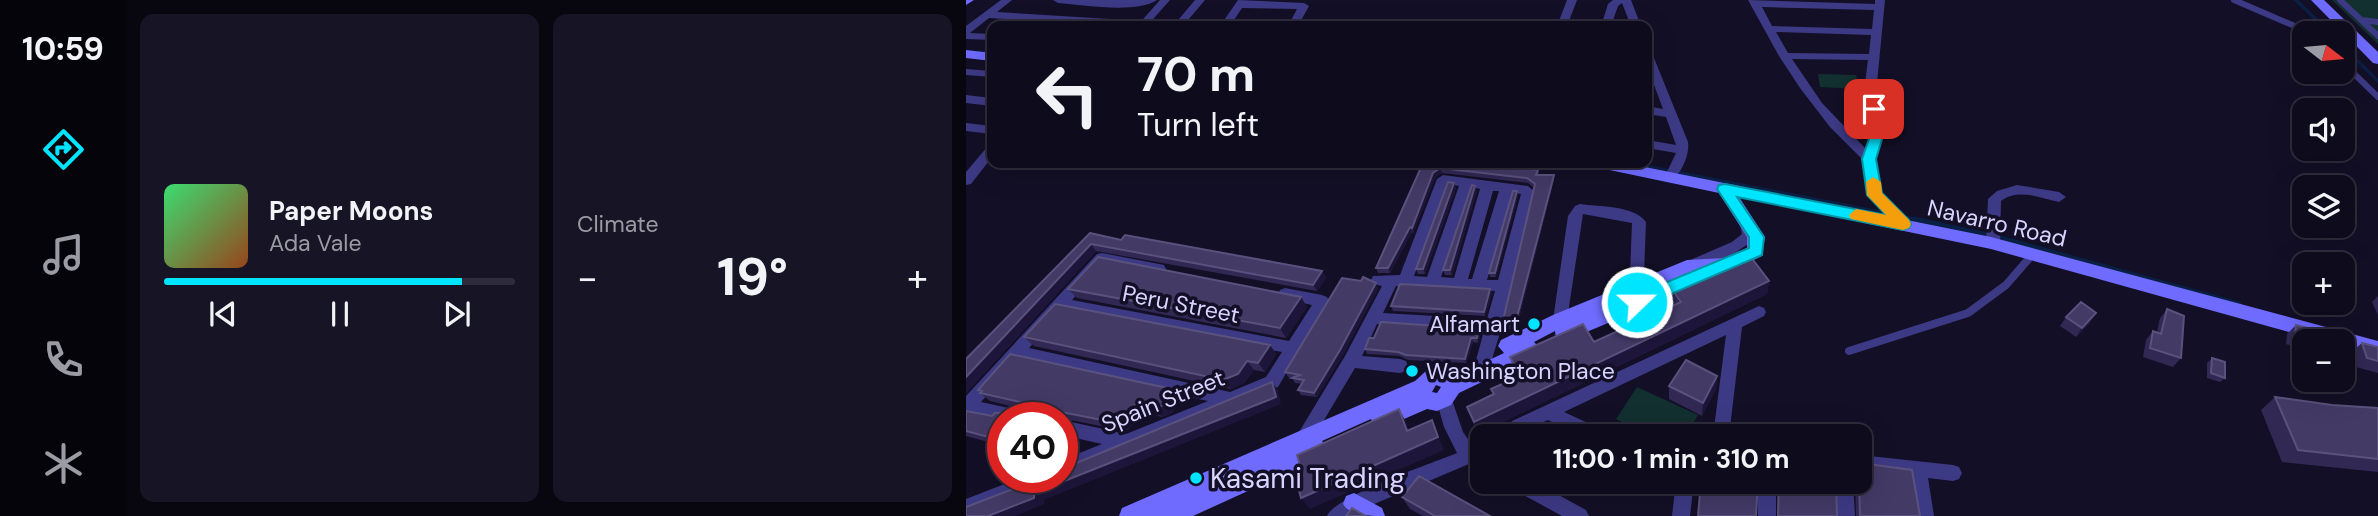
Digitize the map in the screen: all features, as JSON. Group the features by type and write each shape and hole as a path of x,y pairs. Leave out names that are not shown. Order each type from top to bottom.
{"street":[{"path":"966,33 1007,0"},
{"path":"1058,0 1123,3 1152,0"},
{"path":"1146,21 1165,0"},
{"path":"1182,21 1200,0"},
{"path":"1564,21 1572,0"},
{"path":"1608,21 1613,4 1620,0"},
{"path":"1626,0 1634,21"},
{"path":"2317,0 2336,21"},
{"path":"1229,21 1242,2 1304,6 1296,21"},
{"path":"1869,159 1850,143 1784,56 1754,2 1880,4 1871,83 1877,136 1869,159 1875,195 1897,218"},
{"path":"1110,21 1123,3"},
{"path":"987,15 1068,21"},
{"path":"1768,29 1877,32"},
{"path":"966,33 987,36"},
{"path":"2356,40 2375,54"},
{"path":"966,54 987,56"},
{"path":"1784,56 1873,57"},
{"path":"966,72 987,74"},
{"path":"1652,78 1672,114 1683,150 1673,172"},
{"path":"966,99 987,101"},
{"path":"1652,111 1672,114"},
{"path":"966,127 987,129"},
{"path":"1652,145 1683,150"},
{"path":"966,181 987,154"},
{"path":"966,158 982,159"},
{"name":"Navarro Road","path":"1641,168 1673,172 1725,189 1897,218 1993,238 2033,254 2378,349"},
{"path":"1290,461 1351,361 1443,179 1528,191 1483,365"},
{"path":"1432,282 1467,182"},
{"path":"1459,284 1488,185"},
{"path":"1478,284 1507,188"},
{"path":"1536,339 1560,320 1728,265 1756,251 1756,237 1725,189"},
{"path":"1993,238 1995,200 2003,191 2019,189 2059,197"},
{"path":"1560,320 1575,216 1580,209 1634,217 1639,222 1636,295"},
{"path":"1168,516 1290,461 1438,390 1536,339 1737,246 1749,236 1746,220"},
{"path":"967,406 1102,258 1179,273"},
{"path":"1693,265 1728,265"},
{"path":"1392,281 1504,286"},
{"name":"Spain Street","path":"1078,462 1272,382 1322,301 1270,291"},
{"name":"Peru Street","path":"1060,304 1293,348"},
{"path":"1522,424 1759,312"},
{"path":"1373,318 1494,326"},
{"path":"1722,424 1735,323"},
{"path":"1016,352 1231,400"},
{"path":"1351,361 1400,366"},
{"path":"1130,516 1305,437 1438,390"},
{"path":"1438,390 1454,434 1470,453"},
{"path":"967,406 987,410"},
{"path":"1548,412 1574,424"},
{"path":"1078,431 1128,442"},
{"path":"1345,510 1470,462"},
{"path":"1872,464 1953,473"},
{"path":"1918,469 1925,516"},
{"path":"966,508 1003,493"},
{"path":"1539,494 1580,516"},
{"path":"1681,516 1684,494"},
{"path":"1767,494 1767,516"},
{"path":"1845,494 1846,516"},
{"path":"1345,510 1374,516"}],"lane":[{"path":"2234,0 2292,25"},
{"path":"2340,0 2378,36"},
{"path":"2361,20 2378,22"},
{"path":"2356,76 2378,97"},
{"path":"1849,351 1968,313 2006,285 2033,254"}],"green space":[{"path":"2332,0 2378,0 2378,44 2356,21"},
{"path":"1818,74 1856,75 1859,89 1820,87"},
{"path":"1637,387 1698,415 1693,424 1626,424 1616,419"}],"building":[{"path":"1421,168 1440,168 1433,173 1412,228 1410,227 1388,268 1376,268"},
{"path":"1440,168 1524,168 1538,170 1536,175 1554,175 1515,325 1502,325 1535,184 1527,178"},
{"path":"1448,182 1454,183 1423,269 1416,269"},
{"path":"1472,185 1475,186 1450,270 1443,270"},
{"path":"1513,191 1517,191 1495,273 1489,273"},
{"path":"1090,233 1121,240 1125,235 1322,271 1313,285 1091,244 966,377 966,359"},
{"path":"1747,252 1769,281 1474,422 1467,407 1494,394 1491,389 1520,376 1510,357 1583,324 1594,342 1681,302 1670,287"},
{"path":"1098,257 1301,297 1280,328 1068,289"},
{"path":"1363,277 1376,283 1340,350 1314,393 1298,390 1304,380 1292,378 1300,375 1285,372 1342,278 1361,281"},
{"path":"1400,284 1490,289 1484,312 1391,306"},
{"path":"2081,302 2096,313 2082,328 2066,317"},
{"path":"1055,304 1270,345 1258,363 1247,361 1238,374 1223,380 1024,337"},
{"path":"2167,309 2184,316 2181,358 2150,348 2153,331 2161,334"},
{"path":"1381,322 1479,329 1477,338 1471,338 1465,359 1365,349 1369,338 1374,338"},
{"path":"2362,343 2378,347 2378,361 2367,358"},
{"path":"1010,354 1176,390 1164,405 1154,409 1136,404 1117,423 1078,415 1078,402 1020,402 980,393 982,391 978,390"},
{"path":"2212,358 2225,362 2225,378 2211,373"},
{"path":"1686,360 1717,376 1703,403 1669,386"},
{"path":"1272,382 1276,397 1078,476 1078,462"},
{"path":"2275,397 2378,408 2378,459 2298,450"},
{"path":"1399,409 1407,431 1432,420 1438,437 1301,498 1296,479 1303,476 1297,455"},
{"path":"966,411 987,415 987,437 966,431"},
{"path":"1872,465 1912,470 1920,516 1860,516 1859,494 1872,494"},
{"path":"1419,476 1490,516 1435,516 1402,497"},
{"path":"1003,493 1034,493 1034,498 988,516 966,516 966,507"},
{"path":"1700,494 1757,494 1756,516 1698,516"},
{"path":"1779,494 1836,494 1837,516 1778,516"},
{"path":"1352,508 1366,516 1346,516"}],"waterway":[{"path":"2296,0 2318,21"},
{"path":"979,52 987,53"},
{"path":"2356,60 2378,81"},
{"path":"1652,167 1890,214"},
{"path":"1899,216 1922,221"},
{"path":"1914,219 1997,237 2239,304"}],"slow traffic":[{"path":"1856,215 1903,224 1875,195 1873,182"}],"place":[{"name":"Alfamart","path":"1534,324"},
{"name":"Washington Place","path":"1412,371"},
{"name":"Kasami Trading","path":"1196,478"}],"route":[{"path":"1637,302 1756,251 1756,237 1725,189 1903,224 1875,195 1869,159 1877,136 1874,109"}]}
